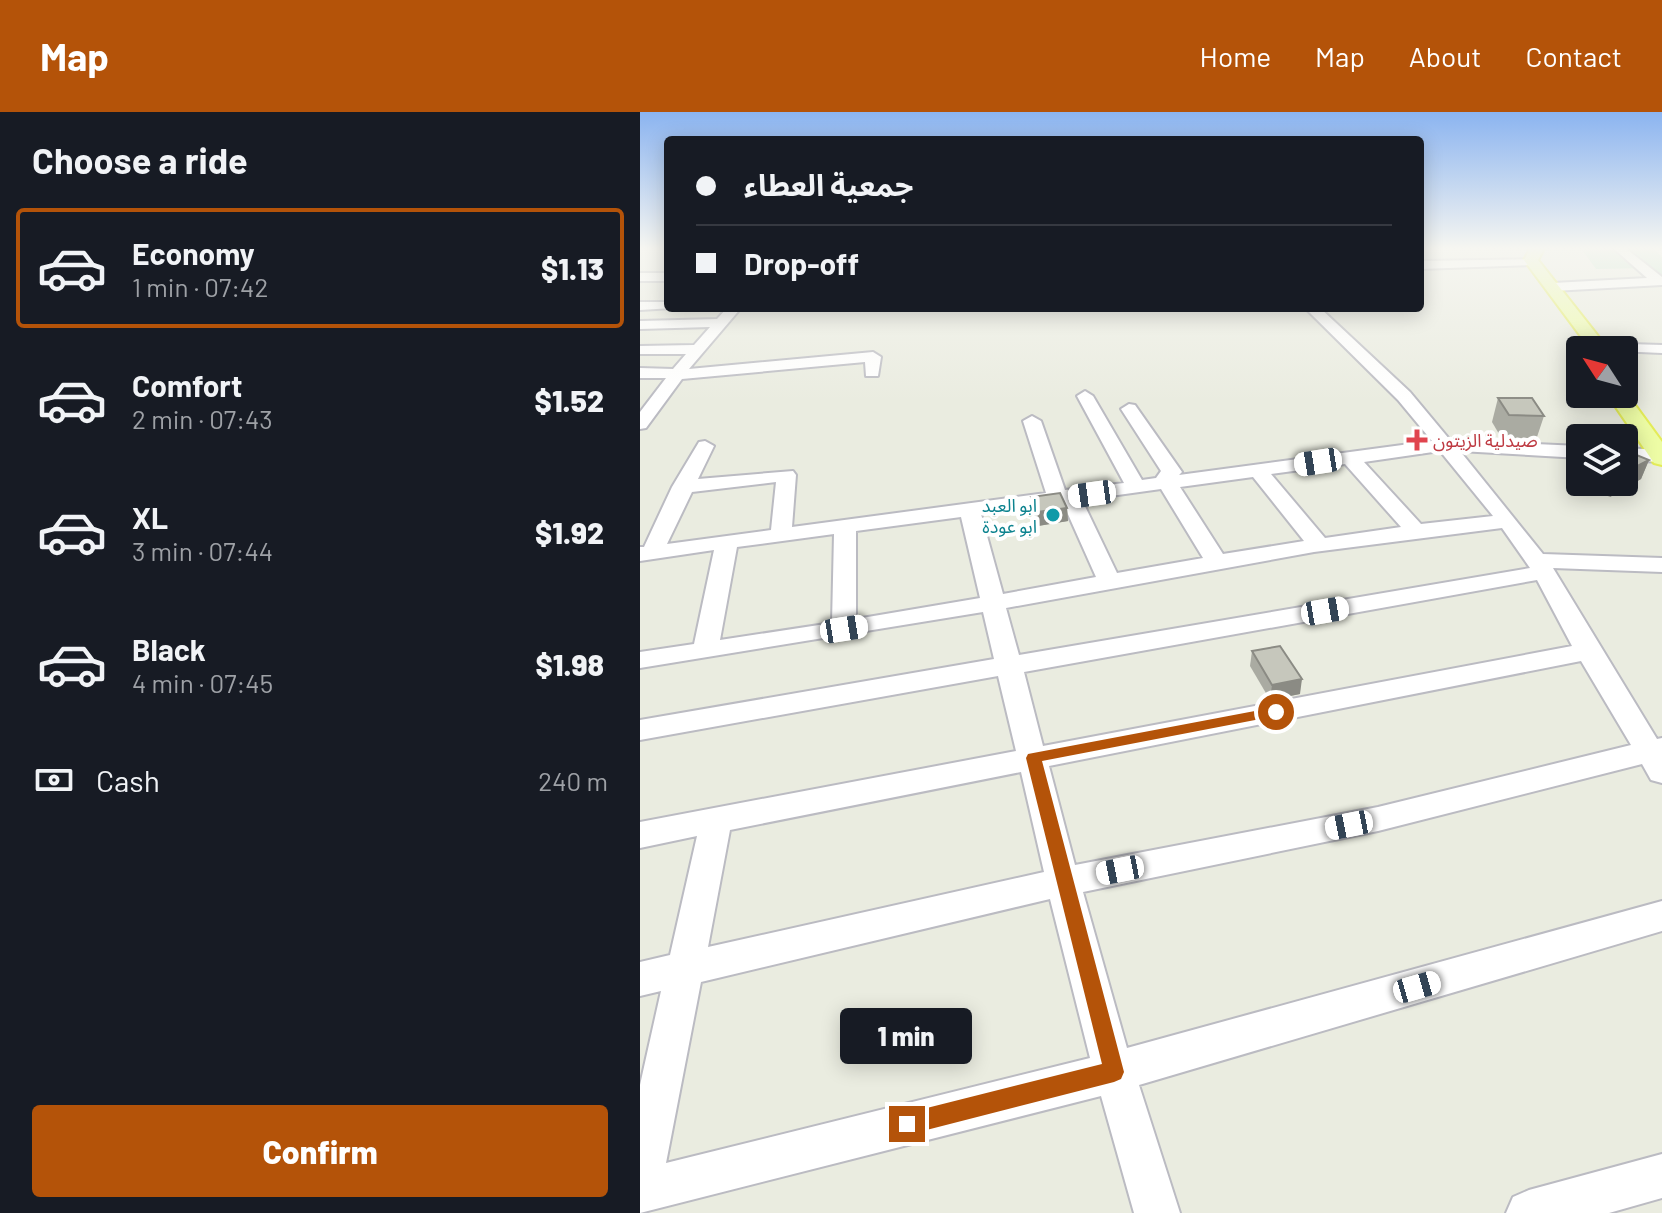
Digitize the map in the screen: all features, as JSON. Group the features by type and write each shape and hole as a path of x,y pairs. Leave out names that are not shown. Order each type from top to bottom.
{"main road":[{"path":"1559,298 1586,336"},
{"path":"1561,298 1586,336"},
{"path":"1638,398 1662,429"},
{"path":"1627,408 1662,457"}],"street":[{"path":"640,306 664,306"},
{"path":"640,979 1063,882 1378,819 1657,757 1588,651 1540,567 1508,521 1446,445 1362,352 1317,312"},
{"path":"640,325 719,318"},
{"path":"640,405 695,349 719,318"},
{"path":"640,350 695,349"},
{"path":"1638,349 1662,349"},
{"path":"640,373 873,357 872,373"},
{"path":"640,424 672,373"},
{"path":"1085,396 1137,488"},
{"path":"1129,409 1172,472 1165,477 1168,484 1217,562"},
{"path":"1032,421 1064,498 1109,580"},
{"path":"646,553 1446,445 1566,451"},
{"path":"646,553 705,446"},
{"path":"1638,455 1662,457"},
{"path":"1349,457 1415,530"},
{"path":"682,487 789,469 781,536"},
{"path":"1258,471 1320,546"},
{"path":"970,510 1063,882 1114,1072 1157,1213"},
{"path":"640,660 844,629 1109,580 1415,530 1508,521"},
{"path":"844,629 845,528"},
{"path":"705,650 727,542"},
{"path":"640,730 1011,668 1540,567 1662,565"},
{"path":"640,835 1588,651"},
{"path":"640,1183 716,821"},
{"path":"640,1192 1114,1072 1662,916"},
{"path":"1529,1213 1662,1176"}],"building":[{"path":"1498,398 1532,398 1544,416 1509,415"},
{"path":"1638,456 1649,460 1638,466"},
{"path":"1060,493 1067,508 1037,512 1031,497"},
{"path":"1280,646 1302,679 1272,685 1252,651"}],"place":[{"name":"صيدلية الزيتون","path":"1417,440"},
{"name":"ابو العبد ابو عودة","path":"1053,515"}],"route":[{"path":"907,1124 1114,1072 1033,758 1276,712"}]}
